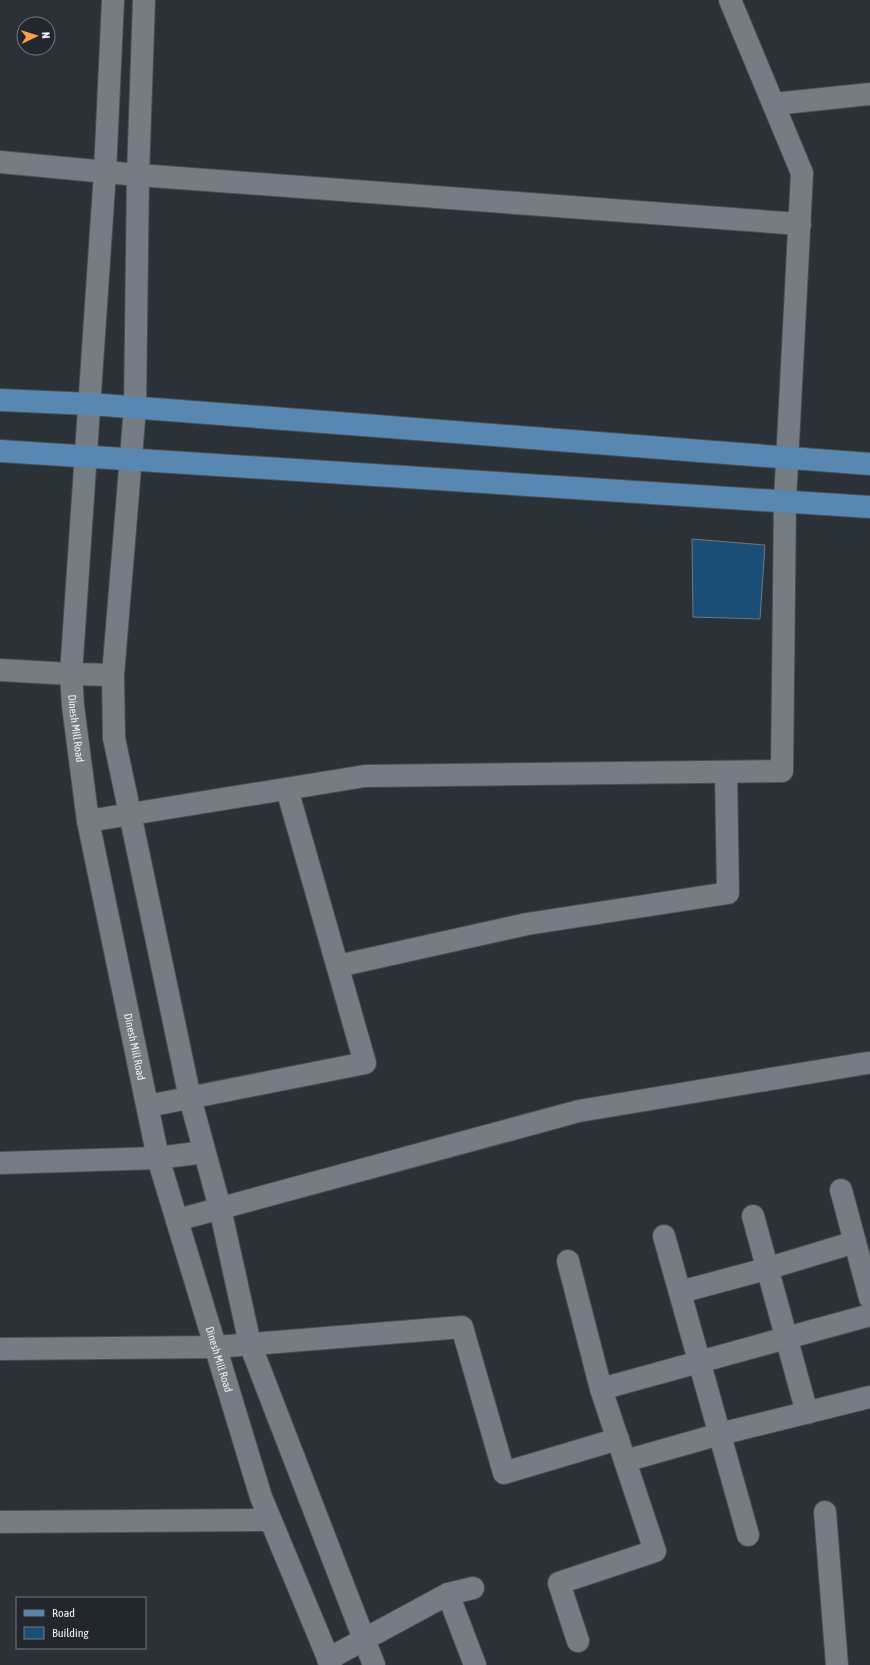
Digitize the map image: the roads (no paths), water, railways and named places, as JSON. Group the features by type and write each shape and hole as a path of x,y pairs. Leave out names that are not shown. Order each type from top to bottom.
{"main road":[{"path":"0,400 90,404 870,464"},
{"path":"0,451 870,507"}],"street":[{"name":"Dinesh Mill Road","path":"113,0 105,172 87,456 71,674 73,706 88,821 158,1158 261,1497 330,1662"},
{"path":"144,0 138,175 135,408 112,675 114,738 190,1098 220,1208 250,1344 374,1665"},
{"path":"88,821 365,776 782,771 785,502 802,173 730,0"},
{"path":"774,104 870,94"},
{"path":"0,162 138,175 800,224"},
{"path":"0,670 112,675"},
{"path":"338,966 528,924 728,893 726,772"},
{"path":"148,1106 365,1063 287,789"},
{"path":"177,1220 579,1111 867,1063"},
{"path":"0,1163 158,1158 204,1152"},
{"path":"841,1190 870,1298"},
{"path":"753,1216 785,1339 807,1412"},
{"path":"664,1236 748,1535"},
{"path":"680,1292 766,1269 855,1242"},
{"path":"568,1261 601,1389 656,1551 559,1583 578,1641"},
{"path":"601,1389 870,1315"},
{"path":"0,1349 215,1347 462,1327 504,1473 618,1439"},
{"path":"625,1461 720,1434 870,1397"},
{"path":"825,1512 837,1665"},
{"path":"0,1522 270,1520"},
{"path":"330,1662 364,1640 448,1594 473,1588"},
{"path":"448,1594 475,1665"}]}
